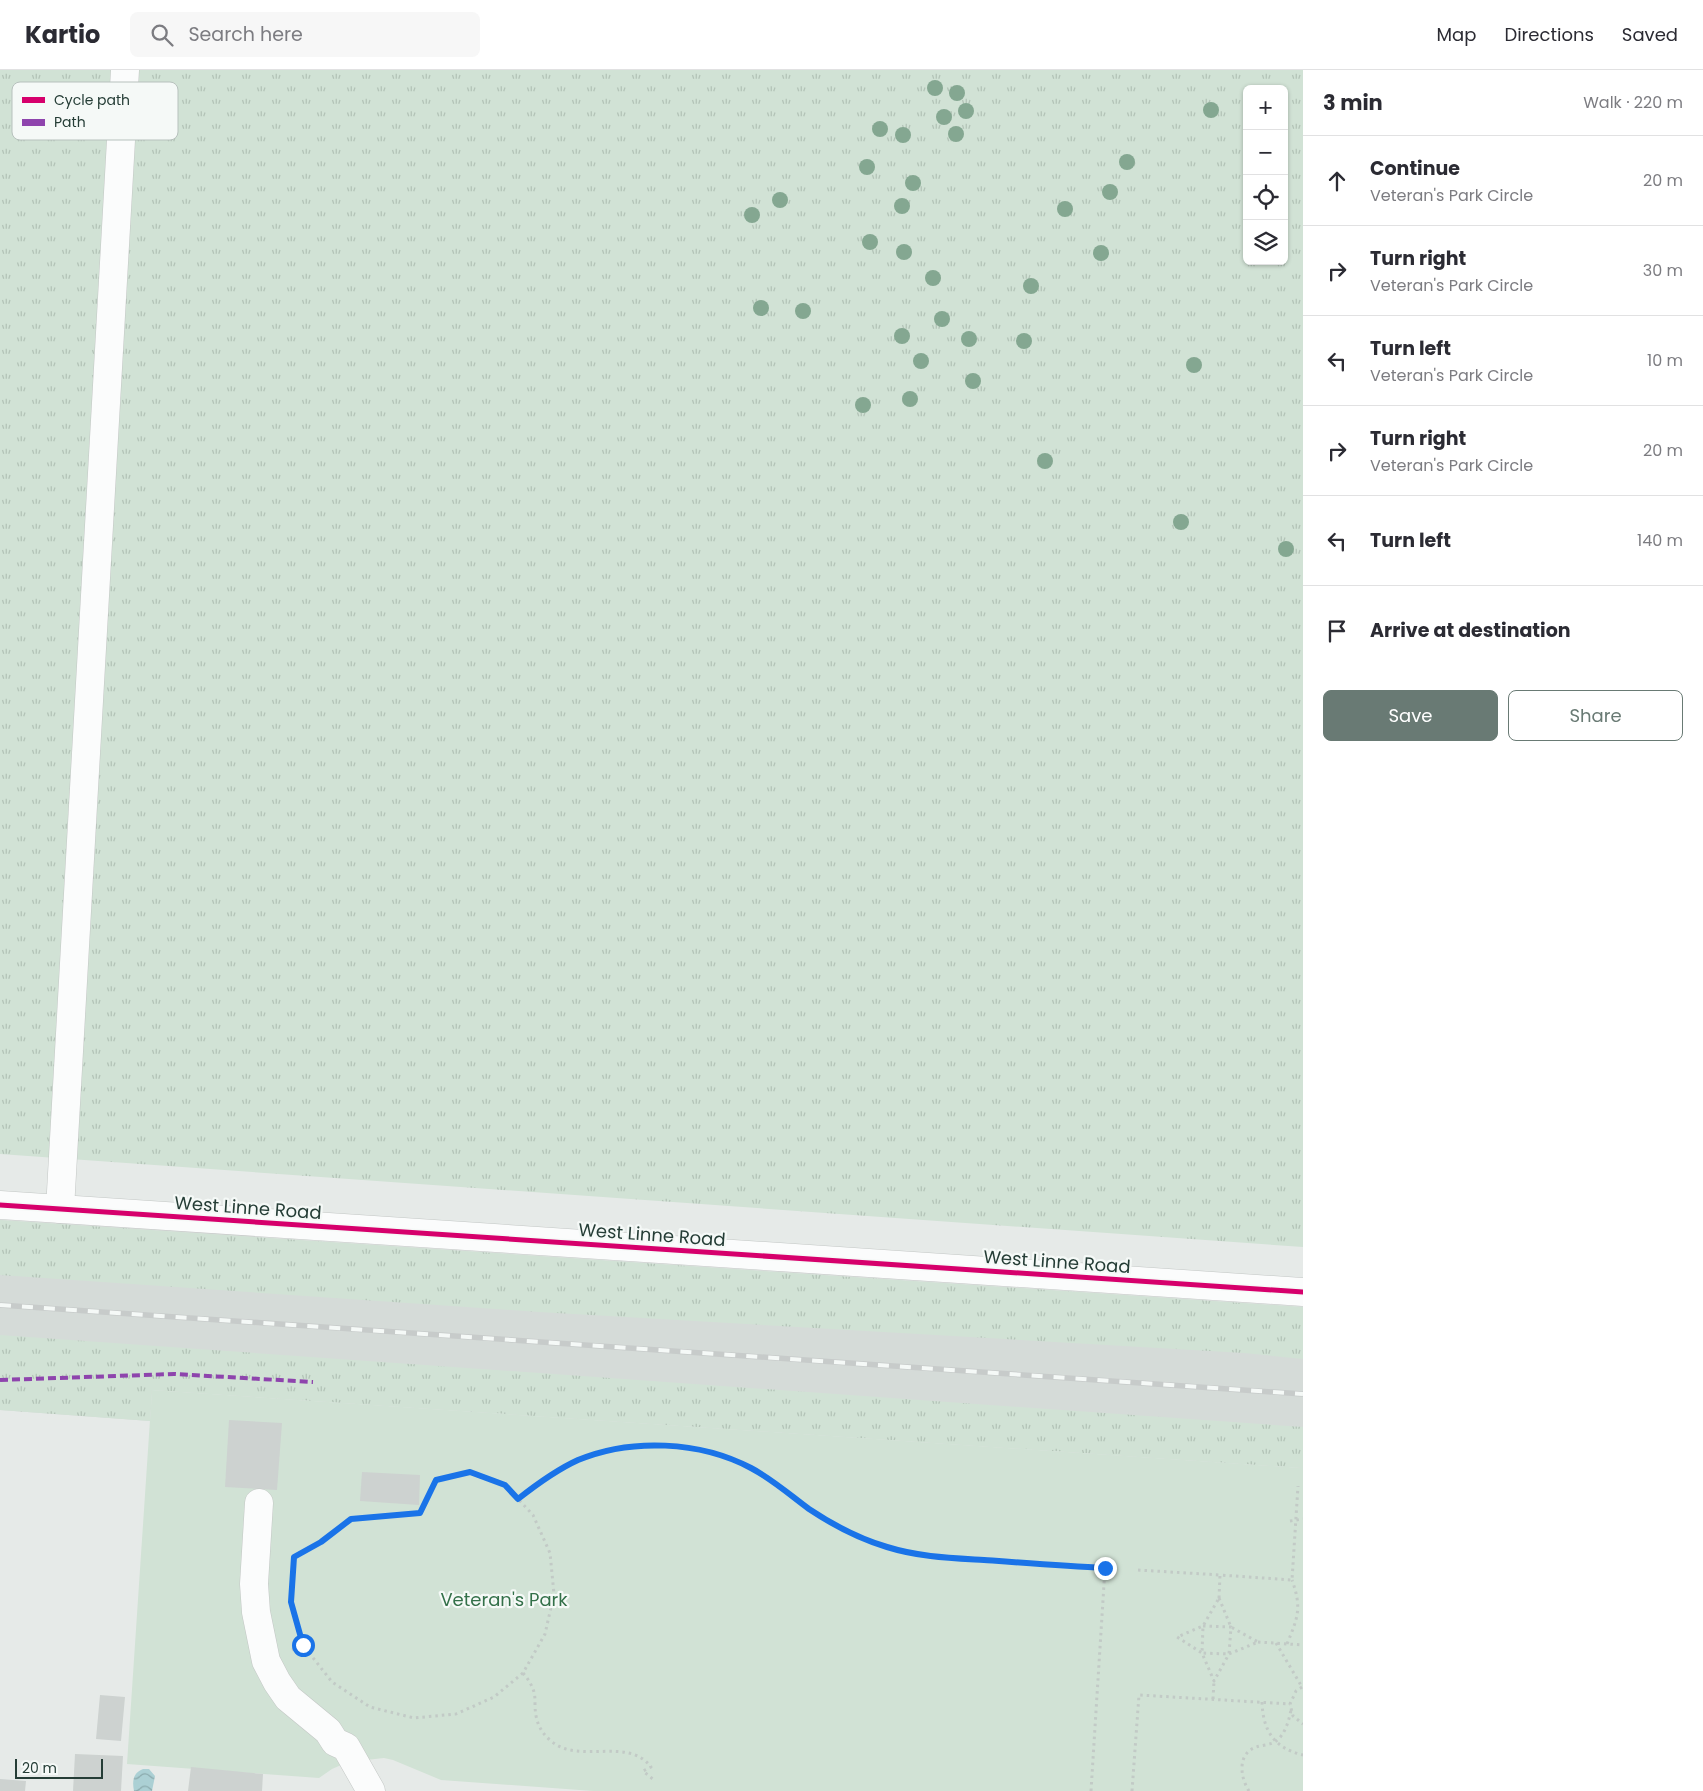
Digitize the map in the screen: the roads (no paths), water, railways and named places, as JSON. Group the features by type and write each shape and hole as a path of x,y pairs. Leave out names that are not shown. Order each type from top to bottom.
{"street":[{"path":"60,1209 121,140"},
{"name":"West Linne Road","path":"0,1205 1303,1292"},
{"path":"259,1503 254,1584 257,1620 266,1660 277,1682 288,1698 328,1731 335,1742 346,1748 371,1791"}],"water":[{"path":"143,1769 149,1769 155,1776 152,1791 134,1791 134,1778"}],"railway":[{"path":"0,1305 1303,1394"}],"park label":[{"name":"Veteran's Park","path":"504,1600"}]}
